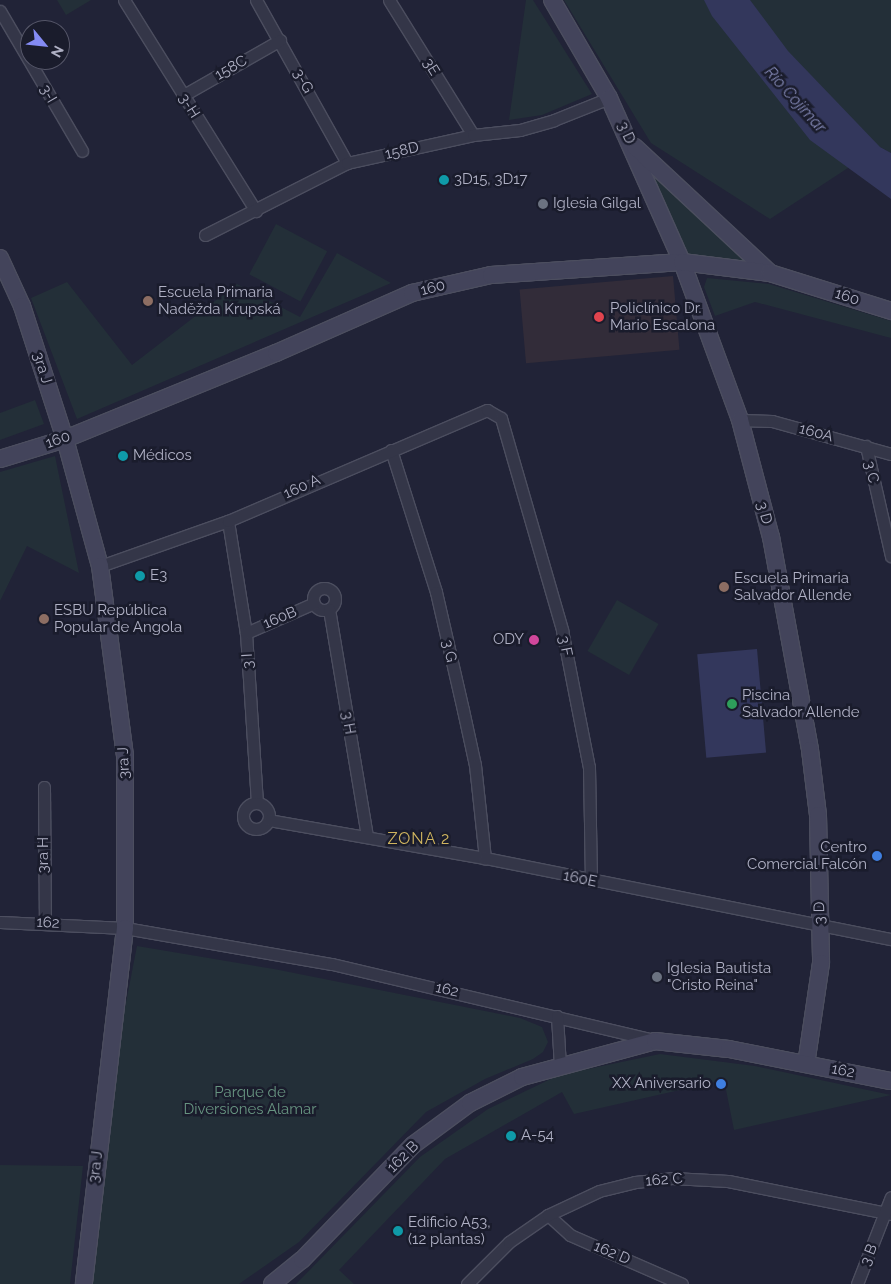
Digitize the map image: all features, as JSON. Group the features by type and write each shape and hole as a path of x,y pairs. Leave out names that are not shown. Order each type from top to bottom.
{"street":[{"name":"3-H","path":"124,0 182,96 256,211"},
{"name":"3-G","path":"256,0 347,163"},
{"name":"3E","path":"389,0 472,135"},
{"name":"3 D","path":"552,0 610,98 682,262 740,420 771,537 810,750 818,815 821,963 806,1064"},
{"name":"3-I","path":"0,11 82,152"},
{"name":"158C","path":"182,96 280,40"},
{"name":"158D","path":"205,235 256,211 347,163 472,135 528,127 610,98"},
{"path":"630,142 770,273"},
{"name":"3ra J","path":"0,258 22,306 66,439 100,566 125,755 125,928 84,1284"},
{"name":"160","path":"0,458 66,439 276,353 412,294 491,275 682,262 770,273 891,311"},
{"name":"160 A","path":"100,566 228,520 487,410 501,418"},
{"name":"3 F","path":"501,418 562,630 587,758 591,881"},
{"name":"160A","path":"740,420 772,421 891,454"},
{"name":"3 C","path":"866,446 891,556"},
{"name":"3 G","path":"390,450 436,592 474,765 485,858"},
{"name":"3 I","path":"228,520 246,633 256,803"},
{"path":"330,589 336,600 329,609 321,610 314,604 317,590 330,589"},
{"name":"160B","path":"246,633 314,604"},
{"name":"3 H","path":"329,609 367,838"},
{"name":"3ra H","path":"44,787 45,923"},
{"path":"256,803 265,806 269,820 260,829 251,828 245,822 245,809 256,803"},
{"name":"160E","path":"269,820 485,858 591,881 891,939"},
{"name":"162","path":"0,922 125,928 332,964 557,1016 655,1041 729,1049 891,1081"},
{"path":"557,1016 560,1066"},
{"name":"162 B","path":"272,1284 302,1260 413,1145 470,1103 522,1077 655,1041"},
{"name":"162 C","path":"467,1284 509,1242 548,1215 599,1191 672,1178 728,1181 889,1213"},
{"name":"3 B","path":"857,1284 889,1213 891,1197"},
{"name":"162 D","path":"548,1215 570,1235 682,1284"}],"shaded area":[{"name":"Policlínico Dr. Mario Escalona","path":"673,276 679,350 526,363 520,289"}],"green space":[{"path":"57,0 91,0 66,15"},
{"path":"526,0 533,0 592,94 542,115 509,120"},
{"path":"564,0 891,0 891,153 880,147 770,219 651,143"},
{"path":"647,166 750,263 683,255"},
{"path":"276,224 327,251 300,302 249,274"},
{"path":"337,253 391,283 77,419 31,298 67,282 132,365 237,284 300,317"},
{"path":"707,278 769,284 891,321 891,338 755,302 715,316 704,287"},
{"path":"35,400 44,424 0,440 0,413"},
{"path":"55,456 79,573 27,546 0,601 0,472"},
{"path":"617,600 659,624 629,675 588,651"},
{"name":"Parque de Diversiones Alamar","path":"137,946 274,969 520,1018 542,1027 548,1042 543,1052 533,1059 485,1079 426,1112 299,1242 239,1284 89,1284 111,1127 120,1033"},
{"path":"660,1054 755,1066 891,1095 734,1130 724,1080 574,1114 562,1092 445,1159 339,1270 354,1284 296,1284 420,1157 488,1109 559,1075"},
{"path":"0,1165 83,1166 70,1284 0,1284"}],"water":[{"name":"Río Cojímar","path":"704,0 750,0 788,51 880,147 891,153 891,199 810,140 712,16"},
{"name":"Piscina Salvador Allende","path":"757,649 766,753 706,758 697,654"}],"place":[{"name":"3D15, 3D17","path":"444,180"},
{"name":"Iglesia Gilgal","path":"543,204"},
{"name":"Escuela Primaria Naděžda Krupská","path":"148,301"},
{"name":"Policlínico Dr. Mario Escalona","path":"599,317"},
{"name":"Médicos","path":"123,456"},
{"name":"E3","path":"140,576"},
{"name":"Escuela Primaria Salvador Allende","path":"724,587"},
{"name":"ESBU República Popular de Angola","path":"44,619"},
{"name":"ODY","path":"534,640"},
{"name":"Piscina Salvador Allende","path":"732,704"},
{"name":"Centro Comercial Falcón","path":"877,856"},
{"name":"Iglesia Bautista \"Cristo Reina\"","path":"657,977"},
{"name":"XX Aniversario","path":"721,1084"},
{"name":"A-54","path":"511,1136"},
{"name":"Edificio A53, (12 plantas)","path":"398,1231"}],"district":[{"name":"ZONA 2","path":"419,839"}]}
